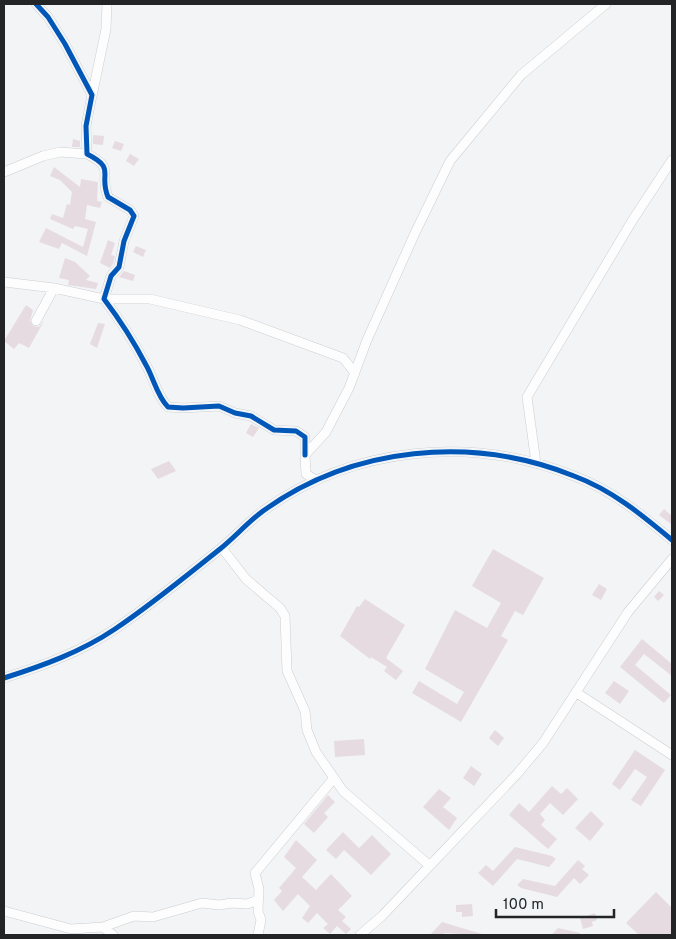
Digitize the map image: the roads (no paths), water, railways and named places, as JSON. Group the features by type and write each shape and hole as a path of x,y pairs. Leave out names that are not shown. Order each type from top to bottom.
{"street":[{"path":"36,4 48,17 65,44 92,96"},
{"path":"87,154 86,126 106,29 107,4"},
{"path":"305,456 330,426 355,373 367,340 415,233 450,161 521,75 606,4"},
{"path":"4,172 43,156 60,152 87,154 101,161 105,167 108,197 130,210 134,216 124,241 119,267 111,276 104,299"},
{"path":"536,464 527,397 632,221 672,160"},
{"path":"4,282 54,288 104,299 150,299 240,320 346,359 355,373"},
{"path":"36,321 54,288"},
{"path":"104,299 120,320 166,405 183,408 219,406 255,418 274,430 299,432 305,437 306,474 316,480"},
{"path":"4,678 39,667 99,639 222,548 262,512 316,480 379,460 435,452 486,452 536,464 575,476 606,491 640,513 672,540"},
{"path":"222,548 246,579 283,612 286,620 287,671 305,711 307,730 316,752 334,778 355,802 429,865"},
{"path":"360,935 382,916 517,774 543,743 628,612 672,559"},
{"path":"577,693 672,755"},
{"path":"258,935 261,924 258,912 259,889 255,873 334,778"},
{"path":"4,911 71,928 103,927 134,916 155,917 202,903 219,905 232,902 247,904 258,900"},
{"path":"103,927 113,935"}]}
